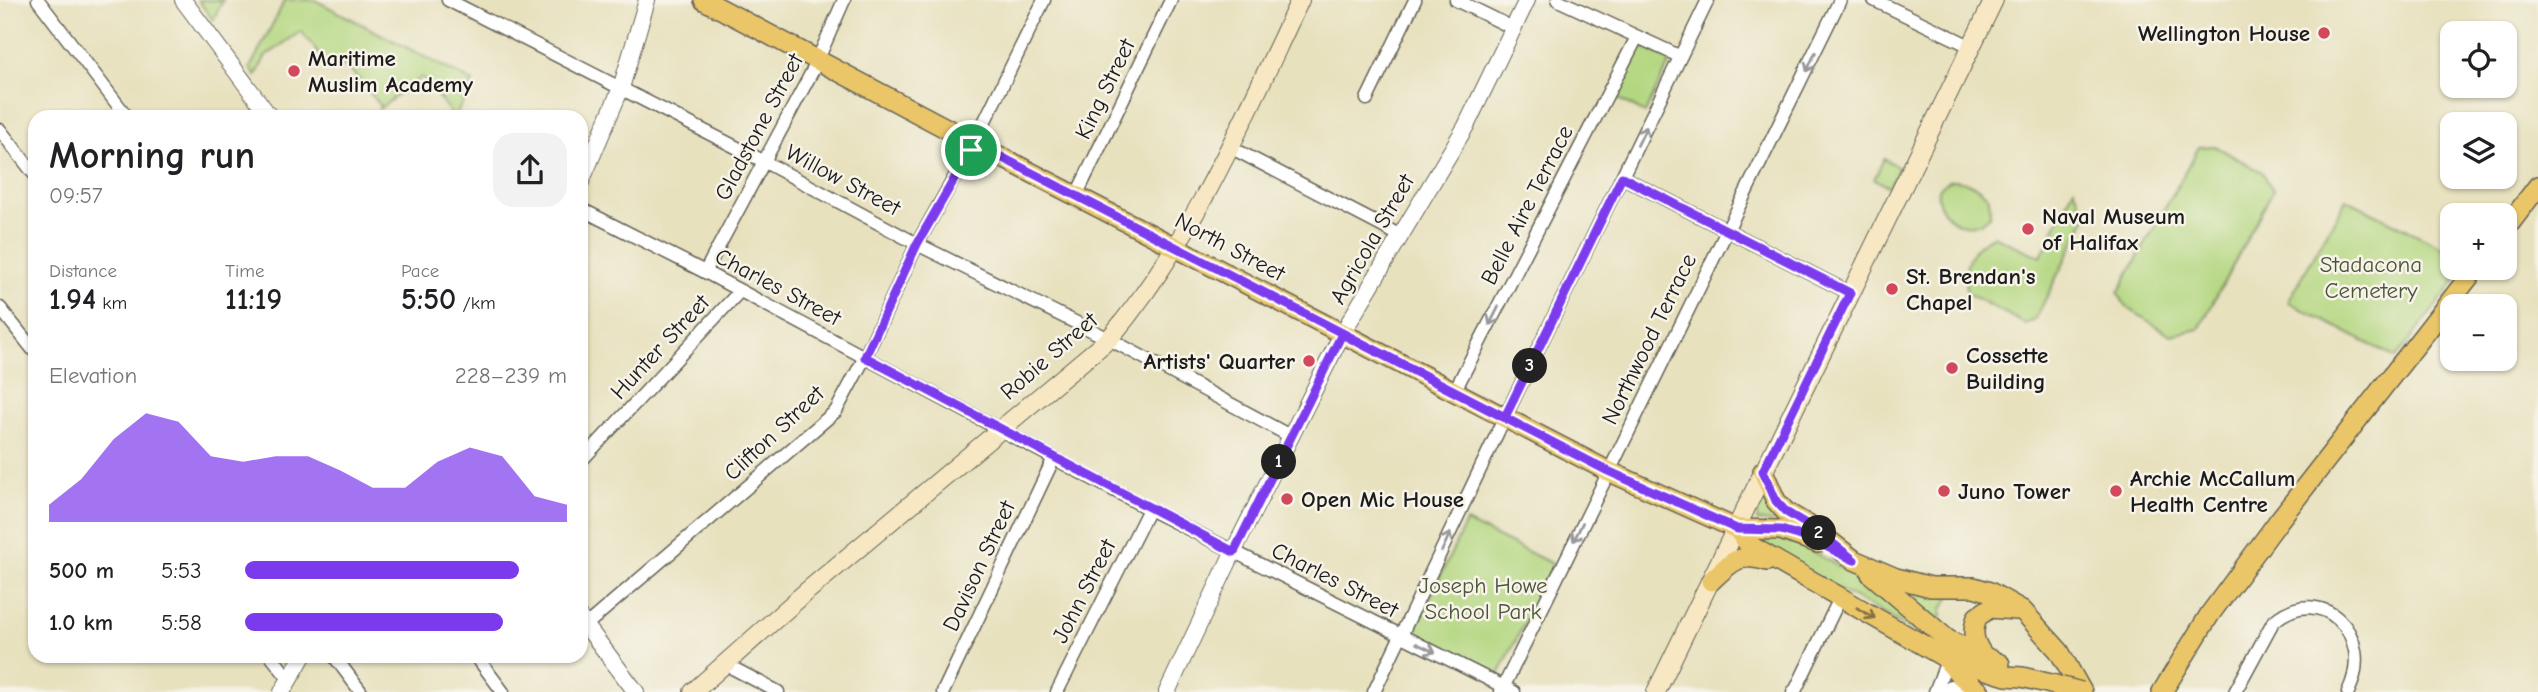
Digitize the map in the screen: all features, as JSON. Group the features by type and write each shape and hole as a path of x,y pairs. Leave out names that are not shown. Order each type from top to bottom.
{"main road":[{"name":"North Street","path":"704,0 1608,471 1737,529 1781,530 1811,539 1854,560 1946,653"},
{"name":"Robie Street","path":"693,692 806,592 1109,339 1132,312 1176,246 1230,147 1300,0"},
{"path":"1656,692 1994,0"},
{"path":"2517,214 2538,186"},
{"path":"2162,692 2218,603 2467,280"},
{"path":"1763,471 1776,501 1786,512 1813,528 1854,560 1896,578 1931,587 1974,587 1990,592 2022,610 2046,634 2059,652 2080,691"},
{"name":"North Street","path":"1737,529 1749,545 1785,567 1946,653"},
{"path":"1711,581 1732,561 1746,557 1785,567"},
{"path":"1985,658 1975,645 1973,636 1977,617 1981,612 1997,607 2022,610"},
{"path":"1946,653 1985,658 2012,669 2021,684"},
{"path":"1946,653 2021,684 2050,684 2080,691"},
{"path":"1946,653 1976,689"}],"street":[{"path":"38,0 122,110"},
{"path":"183,0 265,110"},
{"name":"Willow Street","path":"448,0 765,162 917,244 1109,339 1292,437"},
{"path":"588,166 621,88 647,0"},
{"name":"Gladstone Street","path":"705,272 819,60 844,0"},
{"name":"Clifton Street","path":"588,618 836,411 865,357 917,244 974,143 1044,0"},
{"name":"King Street","path":"1076,196 1171,0"},
{"path":"1367,99 1416,0"},
{"path":"1456,0 1513,29"},
{"name":"Agricola Street","path":"1171,691 1234,552 1342,334 1466,125 1527,0"},
{"path":"1559,0 1679,57"},
{"path":"1374,692 1708,0"},
{"name":"Northwood Terrace","path":"1506,690 1608,471 1840,0"},
{"path":"1874,0 1972,47"},
{"name":"Belle Aire Terrace","path":"1454,391 1637,37"},
{"path":"0,130 28,165"},
{"path":"1230,147 1401,236"},
{"path":"1622,177 1850,293"},
{"name":"Charles Street","path":"588,212 1149,509 1506,690"},
{"name":"Hunter Street","path":"588,454 740,291"},
{"path":"0,309 28,343"},
{"name":"Davison Street","path":"943,692 1054,458"},
{"name":"John Street","path":"1057,692 1149,509"},
{"path":"1793,692 1840,598"},
{"path":"2235,692 2273,622 2282,614 2302,608 2324,611 2339,619 2351,634 2357,652 2357,669 2348,692"},
{"path":"588,629 635,692"},
{"path":"1935,692 1946,653"},
{"path":"274,663 285,686"},
{"path":"285,686 299,663"},
{"path":"339,663 361,692"},
{"path":"481,663 503,692"},
{"path":"725,664 778,692"},
{"path":"1941,692 1951,686 1976,689"}],"green space":[{"path":"198,0 223,0 213,20"},
{"path":"285,0 315,0 473,82 459,110 448,110 422,77 379,109 380,105 348,67 327,64 301,31 265,57 256,76 250,68"},
{"path":"1640,46 1671,60 1645,113 1615,97"},
{"path":"2215,146 2262,172 2273,190 2199,329 2171,335 2126,307 2118,293 2199,147"},
{"path":"1884,159 1899,167 1889,187 1874,179"},
{"path":"1951,180 1967,183 1985,194 1989,198 1990,215 1973,225 1955,222 1948,216 1938,199 1938,189"},
{"path":"2074,188 2085,220 2035,320 2025,324 1967,293 1965,275 1969,259 1978,246 1993,236 2041,257"},
{"name":"Stadacona Cemetery","path":"2346,199 2440,246 2440,280 2456,280 2445,294 2440,294 2440,301 2396,358 2288,302"},
{"path":"1767,495 1793,523 1757,521 1757,511"},
{"name":"Joseph Howe School Park","path":"1466,522 1553,564 1499,675 1413,633"},
{"path":"1760,536 1802,547 1826,559 1851,574 1935,636 1932,641 1753,542"},
{"path":"1899,585 1950,596 1942,609 1941,625 1897,589"}],"place":[{"name":"Wellington House","path":"2324,33"},
{"name":"Maritime Muslim Academy","path":"294,71"},
{"name":"Naval Museum of Halifax","path":"2028,229"},
{"name":"St. Brendan's Chapel","path":"1892,289"},
{"name":"Artists' Quarter","path":"1309,361"},
{"name":"Cossette Building","path":"1952,368"},
{"name":"Juno Tower","path":"1944,491"},
{"name":"Archie McCallum Health Centre","path":"2116,491"},
{"name":"Open Mic House","path":"1287,499"}],"route":[{"path":"974,143 1505,417 1622,177 1850,293 1763,471 1776,501 1786,512 1813,528 1854,560 1811,539 1781,530 1737,529 1608,471 1342,334 1234,552 865,357 917,244 971,150 974,143"}]}
